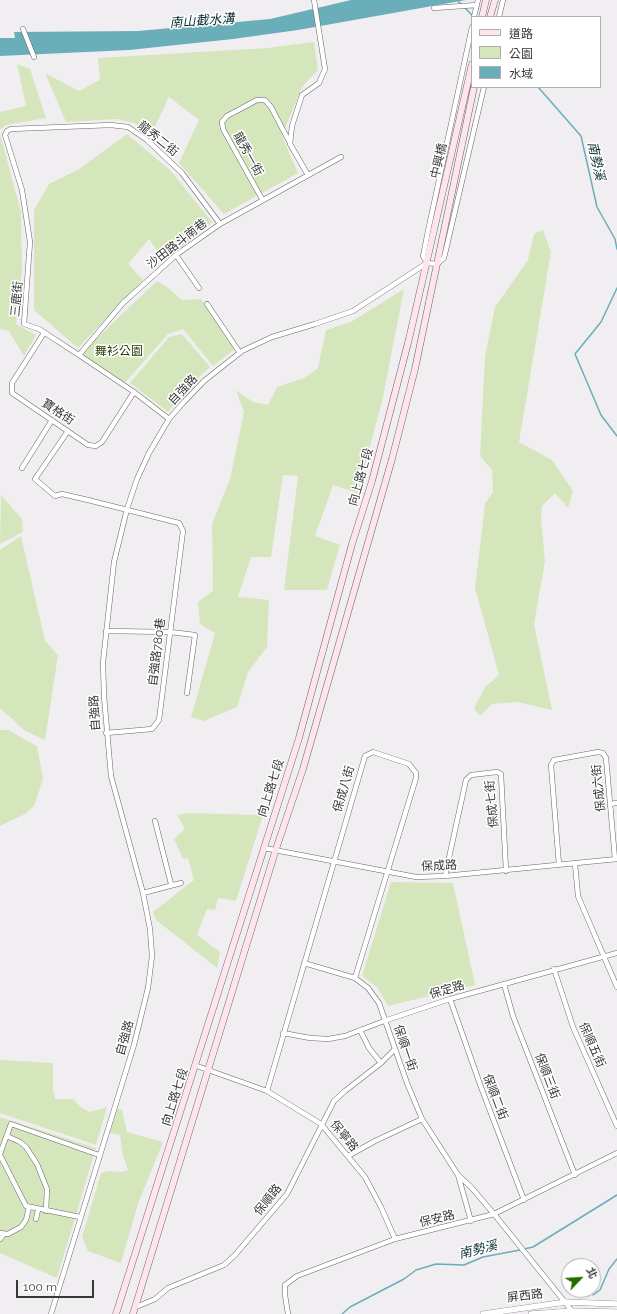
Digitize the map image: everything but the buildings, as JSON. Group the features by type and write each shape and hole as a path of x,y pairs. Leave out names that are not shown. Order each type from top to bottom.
{"main road":[{"path":"482,16 486,0"},
{"path":"490,16 495,0"},
{"name":"中興橋","path":"427,263 471,68"},
{"name":"中興橋","path":"436,264 474,88"},
{"name":"向上路七段","path":"116,1314 197,1066 299,738 352,544 372,481 427,263"},
{"name":"向上路七段","path":"133,1314 276,849 303,769 392,460 415,369 436,264"}],"street":[{"path":"499,16 503,0"},
{"path":"308,175 290,144 292,126 302,95 319,83 324,69 314,2"},
{"path":"434,8 477,3 474,16"},
{"path":"23,29 34,58"},
{"path":"471,32 423,256 427,263 436,264 444,258 449,246 484,88"},
{"name":"龍秀一街","path":"262,199 223,129 222,122 227,116 257,100 265,100 271,107 290,144"},
{"name":"龍秀二街","path":"7,130 111,124 128,127 147,140 182,173 220,224"},
{"name":"三鹿街","path":"7,130 5,135 26,208 30,242 29,273 23,320 24,324 44,332 134,392 169,419"},
{"name":"沙田路斗南巷","path":"79,355 123,303 176,255 220,224 262,199 341,157"},
{"path":"176,255 199,288"},
{"name":"自強路","path":"51,1314 134,1045 148,988 152,956 150,929 143,893 112,778 106,733 103,662 114,562 127,509 137,479 149,453 169,419 192,392 240,353 272,337 353,311 427,263"},
{"path":"207,304 240,353"},
{"name":"寶格街","path":"44,332 12,383 12,393 88,445 96,446 102,442 134,392"},
{"path":"22,468 52,420"},
{"path":"68,431 35,479 56,496 62,494 127,509"},
{"name":"自強路780巷","path":"106,733 152,729 158,720 183,531 179,523 127,509"},
{"path":"106,631 170,632 195,635 187,693"},
{"name":"保成八街","path":"267,1091 365,756 373,752 409,764 416,773 388,872 355,978"},
{"name":"保成六街","path":"560,865 551,765 554,760 598,752 603,753 606,758 616,859"},
{"name":"保成七街","path":"445,876 466,780 471,775 497,772 501,774 506,871"},
{"path":"610,804 617,803"},
{"path":"155,821 171,884"},
{"name":"保成路","path":"264,848 276,849 334,862 416,877 506,871 616,859"},
{"path":"575,864 578,896 617,987"},
{"path":"143,893 171,884 180,883"},
{"name":"保定路","path":"283,1033 310,1038 328,1039 360,1030 384,1020 450,999 554,969 605,958 617,953"},
{"name":"保順一街","path":"304,963 355,978 368,988 379,1003 406,1083 422,1119 458,1175 471,1187 494,1214 572,1311"},
{"name":"保順五街","path":"554,969 573,1027 617,1126"},
{"name":"保順三街","path":"504,984 513,1016 575,1175"},
{"name":"保順二街","path":"450,999 481,1087 524,1200"},
{"path":"360,1030 369,1048 382,1063"},
{"name":"保順路","path":"136,1307 155,1299 168,1288 224,1265 235,1255 287,1194 321,1124 334,1101 382,1063 395,1049"},
{"name":"保寧路","path":"197,1066 267,1091 321,1124 368,1183 381,1207 395,1240"},
{"path":"348,1156 375,1141 422,1119"},
{"path":"80,1217 38,1210 26,1206 0,1154 11,1124 100,1155"},
{"path":"7,1136 20,1142 26,1147 37,1164 46,1189 46,1211"},
{"name":"保安路","path":"288,1314 285,1285 288,1281 297,1276 395,1240 494,1214 617,1153"},
{"name":"保順一街","path":"458,1175 471,1221"},
{"path":"0,1239 2,1233 8,1234 21,1228 26,1220 29,1207"},
{"path":"36,1220 38,1210"},
{"name":"屏西路","path":"483,1314 566,1302 617,1304"},
{"path":"591,1302 591,1312"},
{"name":"屏西路","path":"531,1314 572,1311 617,1312"}],"green space":[{"path":"314,42 318,70 302,87 282,136 298,173 224,214 179,163 199,120 169,97 151,135 134,123 117,119 66,122 45,73 79,91 100,80 98,58 267,48"},
{"path":"17,64 30,69 46,118 6,125 0,130 0,112 26,106"},
{"path":"0,134 21,212 22,270 16,324 36,335 24,356 9,331 0,329"},
{"path":"127,134 170,170 212,222 164,261 149,239 128,264 143,280 78,348 34,310 34,210 49,184 79,169"},
{"path":"543,230 551,252 519,442 552,460 573,491 568,508 555,493 542,506 541,518 545,561 534,624 552,710 517,702 492,704 480,716 474,708 486,686 499,675 475,588 485,504 493,492 492,470 480,456 485,356 495,307 528,260 534,234"},
{"name":"舞衫公園","path":"157,281 167,287 182,300 201,299 235,349 213,366 183,329 168,334 124,384 79,355"},
{"path":"404,289 383,397 358,493 333,485 315,536 340,545 327,590 284,590 298,476 283,475 271,557 251,557 238,597 269,600 267,647 248,672 237,707 204,721 191,717 215,633 200,624 198,602 213,591 212,524 230,479 244,412 236,390 253,402 268,405 277,387 304,378 318,368 326,330 351,322"},
{"path":"182,334 210,367 184,392 168,412 130,383 169,337"},
{"path":"1,495 22,519 23,532 0,544"},
{"path":"21,536 45,641 58,655 45,740 25,731 0,708 0,550"},
{"path":"0,730 8,730 37,746 43,779 34,806 25,814 0,826"},
{"path":"188,813 263,815 236,901 218,898 215,910 207,909 197,935 220,952 217,968 156,920 153,912 194,880 188,858 183,859 174,839 185,829 177,815"},
{"path":"391,882 453,883 475,985 388,1006 377,987 362,976"},
{"path":"0,1060 53,1063 53,1089 55,1099 73,1099 82,1108 90,1112 107,1107 96,1145 0,1113"},
{"path":"117,1108 122,1110 127,1132 163,1142 138,1204 121,1263 88,1251 82,1237 101,1173 108,1171 121,1172 128,1170 122,1152 120,1135 110,1133"},
{"path":"0,1117 96,1148 57,1278 0,1253"}],"water":[{"name":"南山截水溝","path":"351,0 466,0 298,30 233,39 129,50 0,56 0,38 15,38 14,32 138,31 270,19"}],"waterway":[{"name":"南勢溪","path":"457,0 462,5"},
{"name":"南勢溪","path":"465,8 472,15"},
{"name":"南勢溪","path":"539,88 581,136 597,207 615,239 617,249"},
{"name":"南勢溪","path":"617,288 601,322 575,354 601,415 617,436"},
{"name":"南勢溪","path":"524,1249 533,1247 617,1195"},
{"name":"南勢溪","path":"342,1314 350,1307 404,1279 416,1270 436,1264 464,1265 483,1257 520,1250"},
{"path":"601,1288 609,1269 617,1259"}]}
